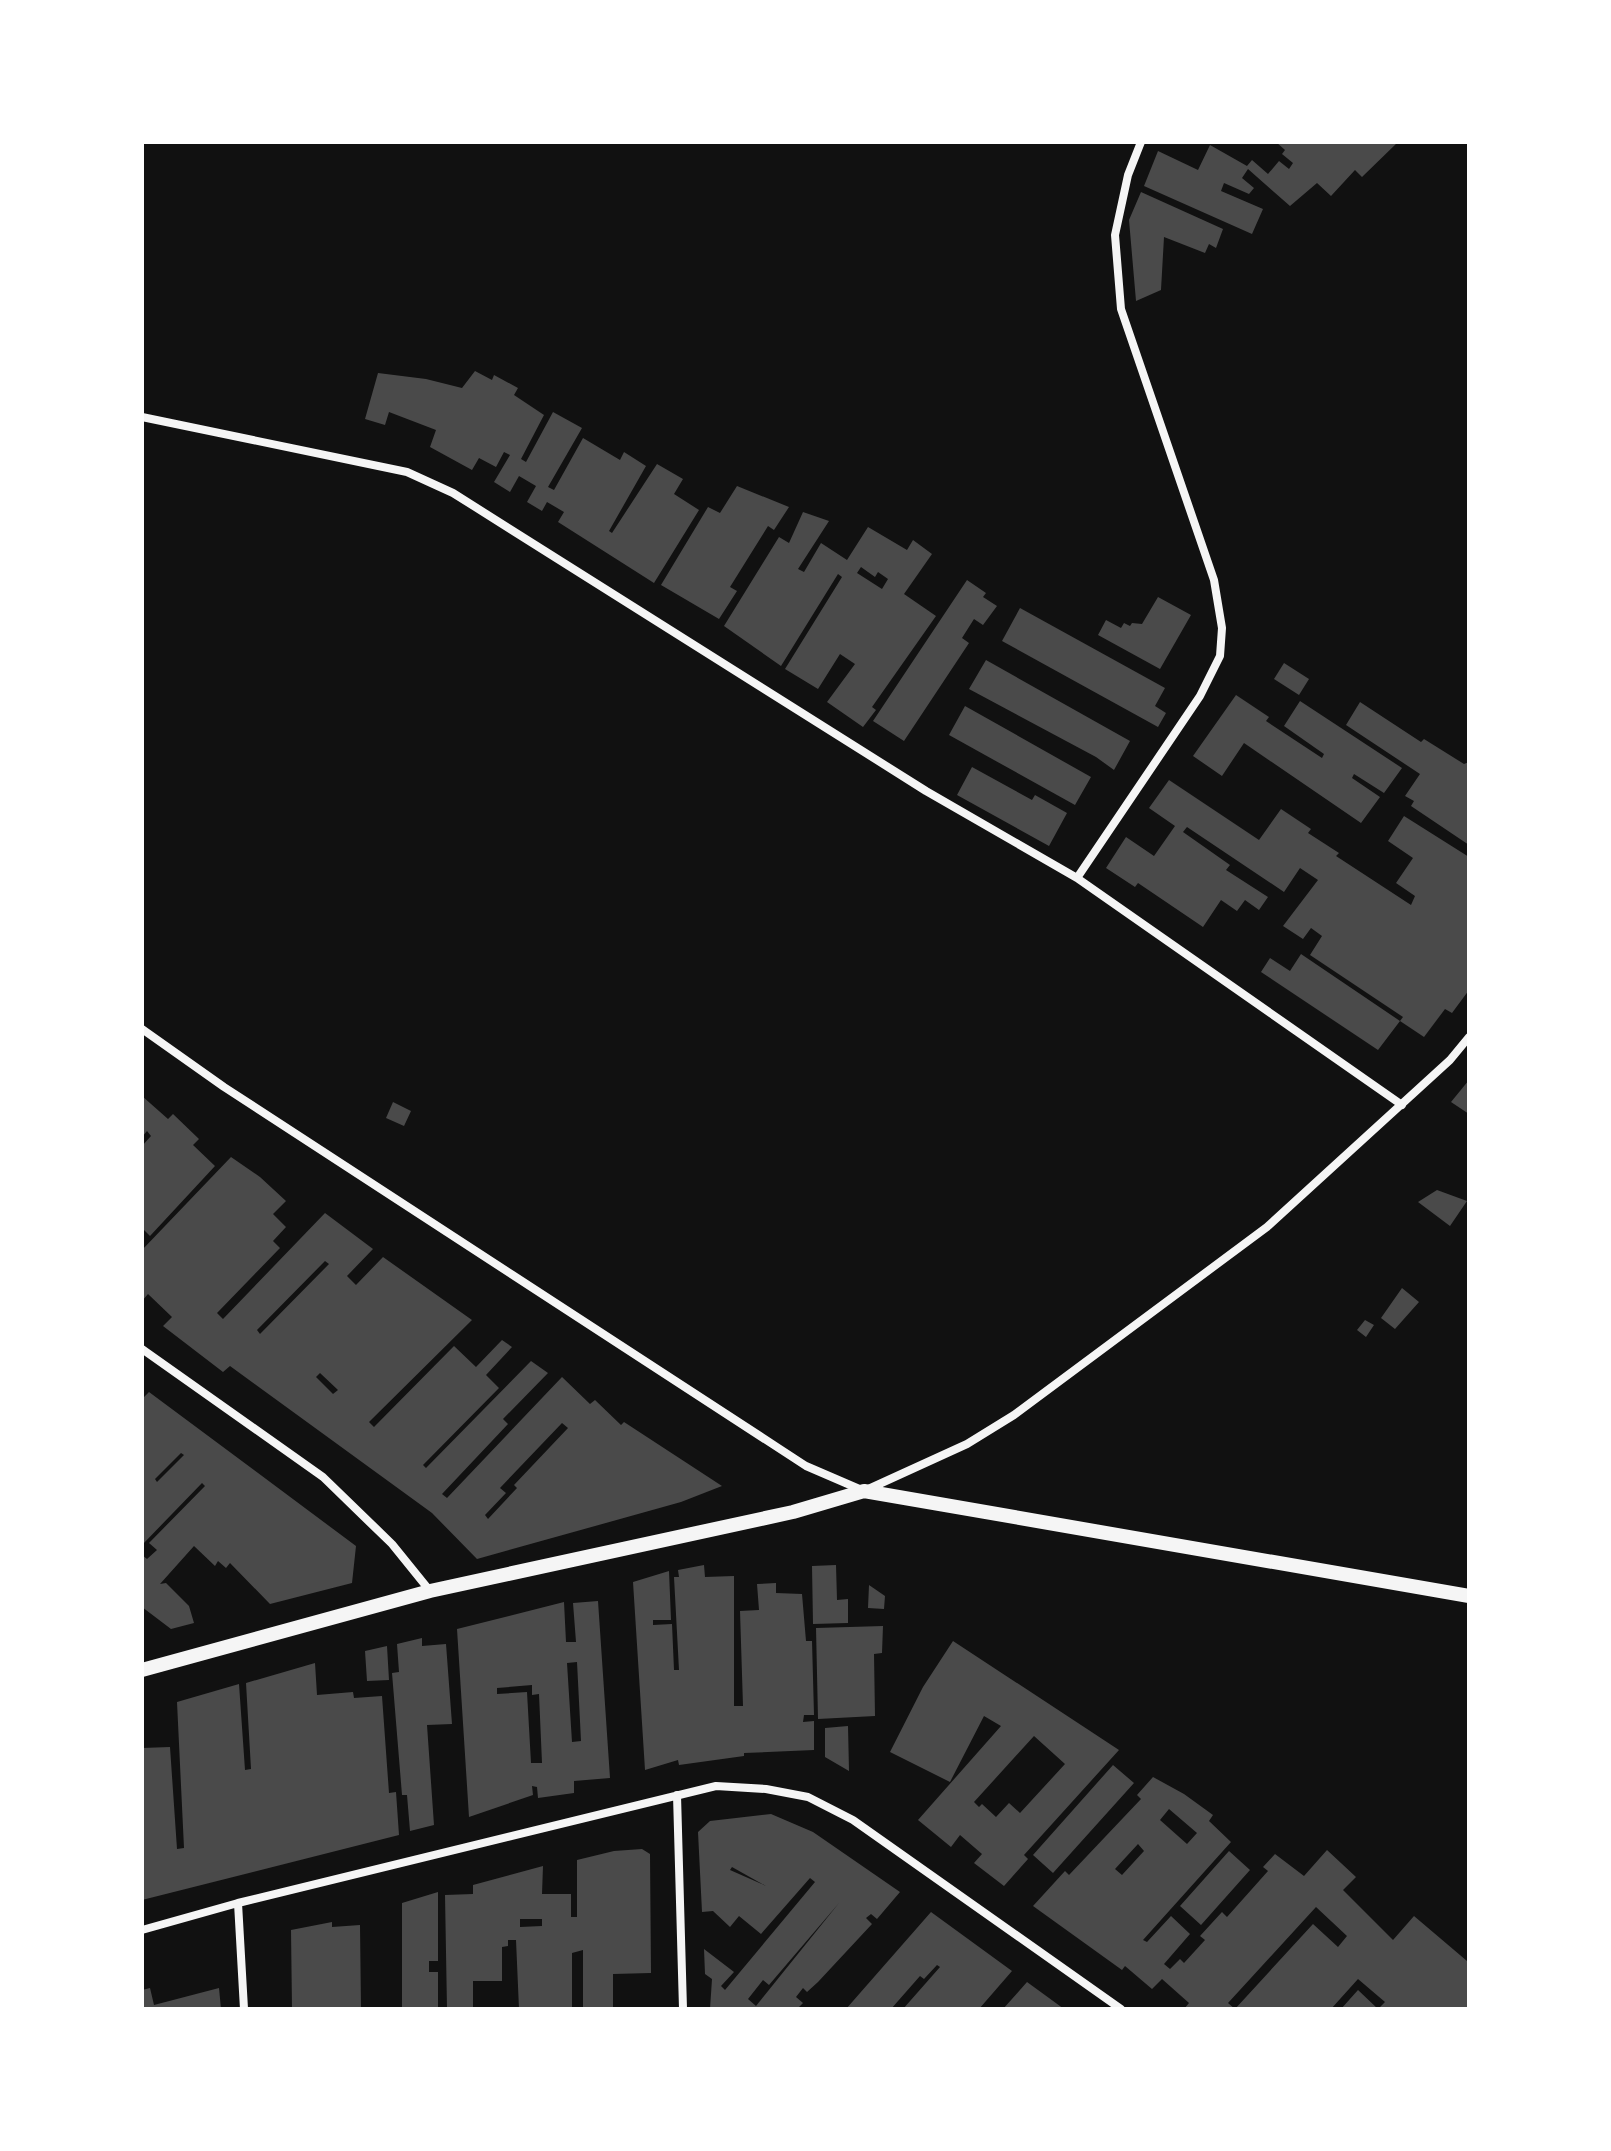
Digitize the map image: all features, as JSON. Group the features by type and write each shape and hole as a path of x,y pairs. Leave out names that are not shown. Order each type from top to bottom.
{"street":[{"path":"1077,878 1200,696 1220,656 1222,628 1214,580 1121,309 1115,235 1128,175 1141,142"},
{"path":"142,417 407,472 453,493 913,783 1077,878 1402,1105"},
{"path":"142,1029 224,1087 806,1466 864,1491 1469,1596"},
{"path":"142,1670 430,1591 793,1512 864,1491 967,1444 1014,1415 1267,1227 1402,1105 1469,1037"},
{"path":"142,1349 323,1477 392,1544 430,1591"},
{"path":"142,1930 238,1903 716,1786 766,1789 808,1797 853,1820 1121,2009"},
{"path":"677,1795 683,2009"},
{"path":"238,1903 244,2009"}],"building":[{"path":"1276,142 1398,142 1362,177 1355,170 1331,196 1317,183 1290,206 1248,169 1242,178 1254,188 1249,194 1224,183 1221,191 1263,209 1252,234 1144,186 1158,151 1198,170 1210,145 1247,166 1252,160 1268,174 1279,161 1289,169 1293,163 1282,154 1285,150"},
{"path":"1141,192 1223,229 1216,248 1209,244 1205,253 1164,237 1161,290 1136,301 1129,220"},
{"path":"475,371 492,380 494,375 518,388 514,395 544,415 521,459 526,462 553,412 582,428 548,487 554,490 583,438 620,460 624,452 646,466 609,531 612,533 657,464 683,479 674,494 699,510 654,583 558,522 564,512 547,502 542,511 527,502 536,486 519,476 510,492 494,482 510,455 504,452 496,467 479,458 472,470 430,447 436,430 389,412 385,425 365,419 378,373 426,379 462,388"},
{"path":"737,486 789,507 774,530 768,526 730,587 737,591 719,619 661,585 708,507 720,513"},
{"path":"803,512 829,521 798,569 804,572 821,543 847,560 868,527 907,550 913,540 932,554 904,594 936,616 872,707 876,710 863,727 827,702 855,664 840,654 818,689 785,669 842,577 838,574 781,666 724,626 779,537 789,543","holes":["861,567 875,577 878,572 888,579 882,589 857,573"]},
{"path":"967,580 986,593 983,597 997,606 983,625 974,619 962,638 969,643 904,741 873,721"},
{"path":"1158,597 1191,615 1160,669 1098,635 1106,620 1121,628 1124,623 1130,626 1132,623 1142,624"},
{"path":"1020,608 1165,688 1155,706 1166,713 1158,727 1002,641"},
{"path":"986,660 1130,741 1114,770 1096,757 969,689"},
{"path":"1284,663 1309,679 1299,695 1274,679"},
{"path":"1236,695 1269,717 1266,721 1322,758 1324,754 1284,726 1300,701 1402,768 1384,793 1354,774 1352,778 1380,797 1361,823 1244,743 1222,776 1193,756"},
{"path":"1360,702 1421,742 1424,739 1464,764 1469,762 1469,845 1411,806 1414,801 1405,796 1420,774 1346,725"},
{"path":"965,706 1091,777 1075,805 949,735"},
{"path":"972,767 1032,800 1035,795 1067,813 1049,846 957,795"},
{"path":"1169,780 1259,840 1281,809 1311,829 1308,833 1339,853 1336,856 1411,905 1415,896 1396,883 1413,858 1388,841 1404,816 1469,857 1469,990 1452,1013 1445,1009 1424,1037 1400,1021 1403,1017 1310,955 1322,936 1311,928 1303,939 1283,926 1318,880 1300,868 1284,892 1187,827 1183,832 1230,865 1226,870 1268,897 1259,910 1245,900 1237,911 1221,900 1203,927 1138,883 1135,887 1106,868 1126,837 1154,856 1175,826 1149,808"},
{"path":"1301,954 1400,1021 1378,1050 1261,972 1270,958 1290,971"},
{"path":"1469,1080 1469,1114 1451,1102"},
{"path":"142,1096 168,1119 173,1114 199,1139 193,1145 215,1166 150,1236 142,1228 142,1146 151,1136 147,1131 142,1137"},
{"path":"393,1102 411,1111 404,1126 386,1118"},
{"path":"231,1157 260,1177 286,1201 273,1214 286,1227 273,1241 280,1248 217,1313 223,1319 325,1213 373,1249 347,1276 356,1285 383,1257 472,1320 369,1422 374,1427 454,1346 476,1367 502,1340 512,1347 486,1375 499,1388 423,1465 426,1468 531,1361 548,1373 503,1419 508,1424 442,1494 447,1498 562,1377 590,1404 595,1400 621,1425 624,1422 722,1486 681,1502 477,1559 432,1513 230,1366 223,1372 163,1326 172,1317 148,1294 142,1301 142,1250","holes":["325,1261 329,1264 260,1334 257,1330","320,1373 338,1390 333,1394 316,1377","562,1423 568,1428 514,1485 517,1488 488,1519 485,1515 506,1493 500,1488"]},
{"path":"1437,1190 1467,1201 1450,1226 1418,1202"},
{"path":"1402,1288 1419,1302 1395,1329 1381,1318"},
{"path":"1365,1320 1374,1325 1366,1337 1357,1330"},
{"path":"149,1392 356,1546 352,1583 270,1604 230,1563 226,1568 218,1561 215,1566 194,1546 160,1584 166,1583 189,1606 194,1623 171,1629 142,1607 142,1555 147,1559 157,1550 149,1543 205,1486 202,1483 142,1545 142,1399","holes":["181,1453 184,1455 157,1482 155,1479"]},
{"path":"704,1565 705,1577 734,1576 734,1706 743,1706 740,1611 759,1610 757,1584 776,1583 776,1593 802,1594 806,1641 812,1641 814,1715 804,1715 803,1722 814,1721 814,1750 744,1753 744,1756 679,1765 678,1760 645,1770 633,1582 669,1571 671,1620 653,1620 653,1625 672,1624 674,1670 679,1670 674,1577 679,1577 678,1570"},
{"path":"836,1565 837,1600 848,1599 848,1623 813,1624 812,1566"},
{"path":"869,1585 885,1596 884,1609 868,1608"},
{"path":"598,1601 610,1778 574,1781 574,1793 538,1798 537,1787 532,1786 533,1795 469,1817 457,1629 564,1602 566,1642 576,1642 573,1603","holes":["577,1662 581,1741 572,1742 567,1663","532,1685 532,1695 539,1694 542,1763 531,1763 527,1692 497,1694 497,1688"]},
{"path":"883,1626 882,1653 874,1654 875,1716 818,1719 816,1628"},
{"path":"422,1638 422,1646 446,1644 452,1724 427,1725 434,1825 410,1831 407,1795 402,1795 392,1673 399,1672 397,1644"},
{"path":"953,1641 1119,1750 1024,1855 1028,1859 1004,1886 974,1863 982,1854 960,1835 951,1847 918,1820 1001,1726 984,1716 950,1782 890,1752 923,1687","holes":["1034,1736 1065,1764 1020,1813 1009,1803 996,1817 982,1804 979,1807 974,1802"]},
{"path":"387,1646 389,1680 367,1681 365,1651"},
{"path":"315,1663 317,1695 353,1692 354,1698 382,1696 389,1793 396,1792 399,1835 142,1900 142,1748 170,1747 177,1849 184,1848 177,1702 239,1684 245,1770 251,1769 246,1683"},
{"path":"848,1726 849,1771 825,1757 825,1728"},
{"path":"1113,1765 1134,1783 1053,1873 1033,1855"},
{"path":"1153,1777 1213,1815 1209,1821 1231,1842 1143,1940 1147,1942 1171,1916 1190,1934 1164,1964 1170,1969 1180,1959 1184,1963 1205,1940 1200,1936 1222,1912 1227,1917 1268,1871 1263,1867 1275,1854 1304,1876 1327,1850 1356,1877 1343,1890 1393,1940 1414,1916 1467,1961 1469,2009 1378,2009 1385,2002 1358,1979 1331,2009 1235,2009 1184,2009 1189,2003 1162,1979 1152,1989 1125,1966 1122,1970 1033,1906 1065,1871 1069,1875 1141,1799 1137,1795","holes":["1169,1809 1197,1833 1187,1844 1160,1820","1138,1844 1144,1851 1122,1875 1115,1869","1316,1907 1347,1936 1338,1947 1313,1924 1235,2009 1228,2003"]},
{"path":"771,1814 813,1832 900,1892 877,1919 871,1914 866,1918 872,1924 818,1982 807,1992 803,1988 796,1997 803,2003 797,2009 710,2009 712,1979 705,1974 704,1949 734,1972 721,1986 725,1990 815,1882 810,1878 761,1934 739,1916 730,1927 713,1911 702,1912 698,1832 710,1821","holes":["732,1867 766,1886 730,1870","839,1903 756,2006 748,1999 763,1980 769,1985"]},
{"path":"642,1849 650,1854 651,1973 613,1974 613,2009 583,2009 583,1950 572,1953 572,2009 519,2009 516,1940 508,1940 508,1946 502,1947 502,1981 473,1981 473,2009 447,2009 445,1895 473,1894 473,1885 543,1866 542,1894 571,1894 571,1917 577,1917 577,1860 614,1851","holes":["520,1919 542,1919 542,1926 520,1927"]},
{"path":"1229,1851 1250,1870 1201,1925 1180,1906"},
{"path":"438,1892 438,1961 429,1961 429,1972 438,1972 438,2009 402,2009 402,1903"},
{"path":"931,1912 1012,1971 979,2009 903,2009 940,1967 937,1965 924,1979 920,1976 891,2009 846,2009"},
{"path":"332,1922 332,1927 360,1925 361,2009 292,2009 291,1930"},
{"path":"1027,1982 1049,1998 1064,2009 1003,2009"},
{"path":"150,1988 154,2005 219,1988 221,2009 142,2009 142,1990"},
{"path":"1358,1990 1378,2009 1341,2009"}]}
